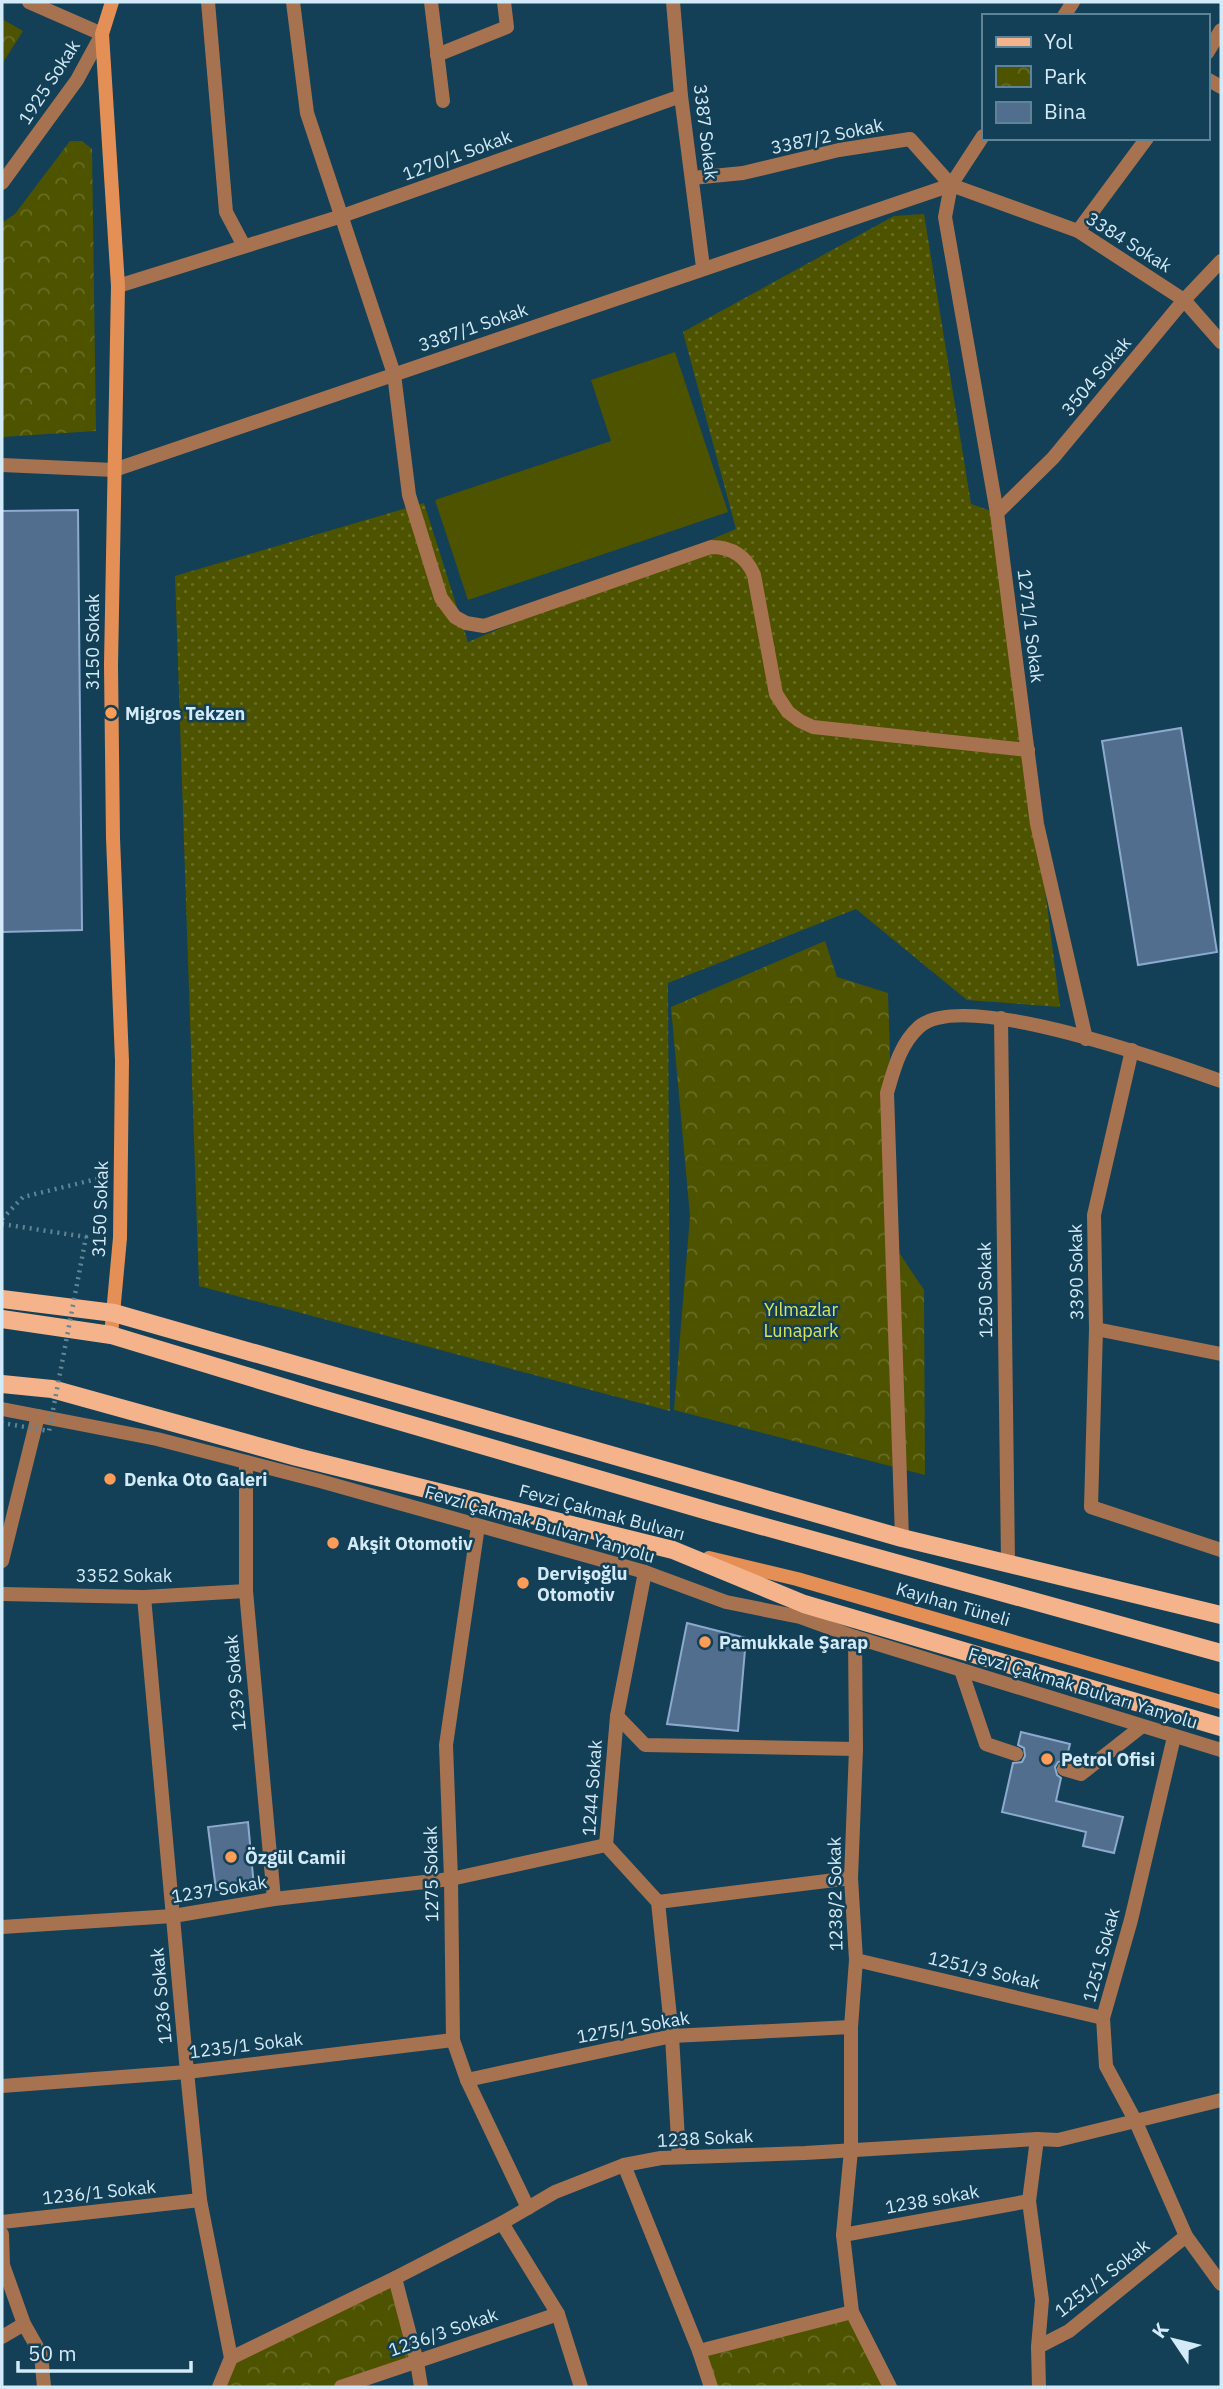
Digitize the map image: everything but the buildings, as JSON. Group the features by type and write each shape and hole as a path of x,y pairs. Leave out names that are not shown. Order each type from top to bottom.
{"main road":[{"path":"102,34 112,2"},
{"name":"3150 Sokak","path":"102,34 118,286 111,665 113,838 122,1061 120,1238 111,1335"},
{"path":"2,1299 114,1312 902,1538 1221,1615"},
{"name":"Fevzi Çakmak Bulvarı","path":"2,1319 111,1335 702,1509 1221,1653"},
{"name":"Fevzi Çakmak Bulvarı","path":"2,1384 51,1390 297,1457 673,1550 804,1604 1221,1727"},
{"name":"Kayıhan Tüneli","path":"673,1550 797,1579 1221,1702"}],"street":[{"path":"29,2 102,34"},
{"path":"208,2 226,212 244,246"},
{"path":"293,2 307,113 394,374 409,495 447,609 466,624 484,626 711,547 720,547 738,554 750,566 754,575 776,694 788,712 800,721 813,727 1028,750"},
{"path":"431,2 443,101"},
{"path":"437,55 507,27 505,2"},
{"name":"3387 Sokak","path":"673,2 681,96 703,267"},
{"path":"1209,50 1221,30"},
{"name":"1925 Sokak","path":"2,183 77,80 102,34"},
{"name":"1270/1 Sokak","path":"118,286 342,216 681,96"},
{"path":"951,184 982,138"},
{"name":"3387/2 Sokak","path":"692,178 743,173 839,150 910,139 951,184"},
{"path":"1079,231 1146,140"},
{"name":"1271/1 Sokak","path":"951,184 945,217 997,513 1037,824 1086,1039"},
{"name":"3384 Sokak","path":"951,184 1079,231 1184,300 1221,342"},
{"name":"3387/1 Sokak","path":"2,465 114,470 951,184"},
{"name":"3504 Sokak","path":"997,513 1054,458 1184,300 1221,261"},
{"path":"902,1538 887,1093 903,1047 920,1026 937,1017 1001,1018 1132,1050 1221,1081"},
{"name":"1250 Sokak","path":"1001,1018 1008,1562"},
{"name":"3390 Sokak","path":"1132,1050 1094,1215 1096,1329 1221,1354"},
{"path":"1096,1329 1091,1507 1221,1550"},
{"name":"Fevzi Çakmak Bulvarı Yanyolu","path":"2,1409 157,1439 645,1572 726,1602 800,1617 855,1637 1221,1750"},
{"path":"2,1561 38,1416"},
{"name":"1239 Sokak","path":"246,1462 246,1591 274,1899"},
{"name":"1275 Sokak","path":"478,1526 446,1745 453,2040 467,2080 528,2208"},
{"name":"1244 Sokak","path":"645,1572 617,1716 606,1845 657,1902"},
{"name":"3352 Sokak","path":"2,1594 144,1597 246,1591"},
{"name":"1236 Sokak","path":"144,1597 200,2200 231,2358"},
{"name":"1238/2 Sokak","path":"852,2312 842,2235 851,2150 850,2027 856,1960 851,1878 856,1749 855,1637"},
{"path":"961,1670 986,1744 1016,1754"},
{"path":"617,1716 645,1745 856,1749"},
{"path":"1064,1769 1081,1774 1141,1727"},
{"name":"1251 Sokak","path":"1174,1737 1131,1920 1103,2018 1106,2066 1135,2120 1186,2236 1221,2284"},
{"name":"1237 Sokak","path":"2,1927 173,1916 274,1899 451,1879 606,1845"},
{"path":"679,2157 672,2036 657,1902 851,1878"},
{"name":"1251/3 Sokak","path":"856,1960 1103,2018"},
{"name":"1275/1 Sokak","path":"467,2080 672,2036 850,2027"},
{"name":"1235/1 Sokak","path":"2,2086 187,2072 453,2040"},
{"name":"1238 Sokak","path":"231,2358 395,2278 502,2223 555,2192 624,2165 679,2157 1058,2140 1221,2100"},
{"path":"1037,2139 1029,2201 1042,2300 1038,2347 1039,2387"},
{"path":"624,2165 711,2387"},
{"name":"1236/1 Sokak","path":"2,2222 200,2200"},
{"name":"1238 sokak","path":"842,2235 1029,2201"},
{"path":"502,2223 558,2314 581,2387"},
{"path":"2,2234 3,2265 24,2324 41,2354 44,2387"},
{"name":"1251/1 Sokak","path":"1038,2347 1069,2331 1186,2236"},
{"path":"395,2278 421,2387"},
{"path":"699,2351 852,2312 891,2387"},
{"name":"1236/3 Sokak","path":"341,2387 558,2314"},
{"path":"2,2337 24,2324"},
{"path":"219,2387 231,2358"}],"path":[{"path":"2,1423 49,1431 86,1237 2,1222 23,1197 121,1173"}],"green space":[{"path":"2,19 23,31 2,64"},
{"path":"70,141 82,141 92,149 96,431 2,437 2,223 15,214"},
{"path":"924,214 971,504 997,513 1060,1007 967,1000 856,909 668,983 670,1411 199,1286 175,576 424,503 468,642 736,529 683,332 894,216"},
{"path":"675,352 728,512 468,600 435,500 611,441 591,380"},
{"name":"Yılmazlar Lunapark","path":"825,941 837,977 888,993 896,1248 924,1290 925,1475 674,1410 690,1216 671,1007"},
{"path":"395,2278 417,2362 341,2387 219,2387 231,2358"},
{"path":"852,2312 890,2387 711,2387 699,2351"}],"place":[{"name":"Migros Tekzen","path":"111,713"},
{"name":"Denka Oto Galeri","path":"110,1479"},
{"name":"Akşit Otomotiv","path":"333,1543"},
{"name":"Dervişoğlu Otomotiv","path":"523,1583"},
{"name":"Pamukkale Şarap","path":"705,1642"},
{"name":"Petrol Ofisi","path":"1047,1759"},
{"name":"Özgül Camii","path":"231,1857"}]}
